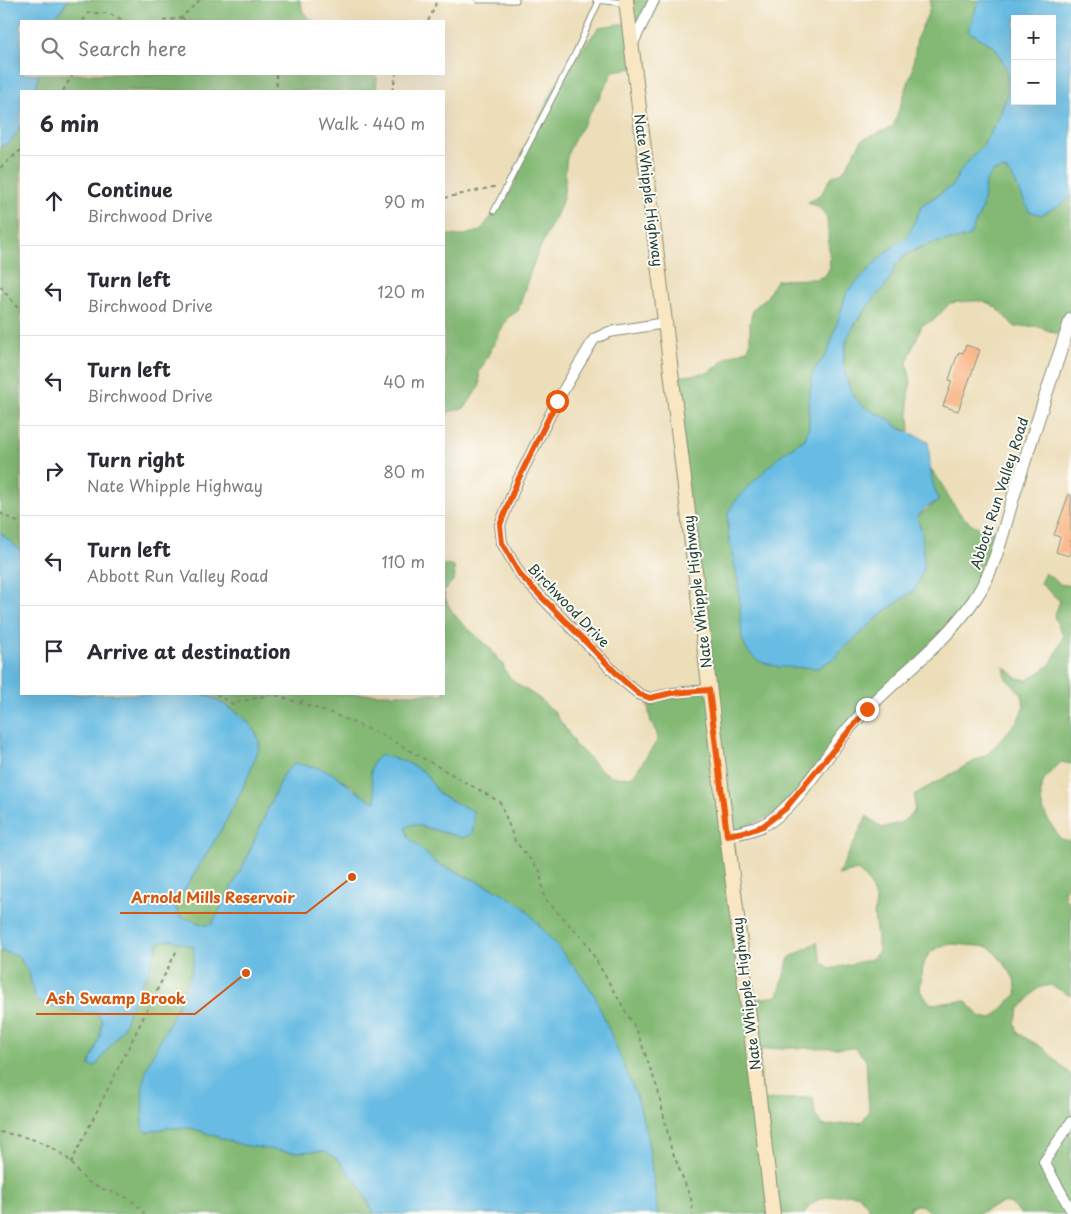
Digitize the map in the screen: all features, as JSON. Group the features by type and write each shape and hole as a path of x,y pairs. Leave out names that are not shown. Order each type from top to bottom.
{"main road":[{"name":"Nate Whipple Highway","path":"626,2 773,1214"}],"street":[{"path":"631,46 654,0"},
{"name":"Abbott Run Valley Road","path":"727,835 763,826 785,809 855,721 941,641 974,601 985,583 1003,531 1071,319"},
{"name":"Birchwood Drive","path":"666,323 628,328 594,339 557,401 517,482 500,525 502,543 521,576 639,694 650,698 672,693 709,690"},
{"path":"1071,1122 1044,1162 1071,1210"}],"lane":[{"path":"478,0 516,0"},
{"path":"494,211 575,54 597,0 626,2"}],"path":[{"path":"181,18 200,0"},
{"path":"428,20 435,7 436,0"},
{"path":"84,20 88,13 108,12 123,20"},
{"path":"168,20 181,18 187,20"},
{"path":"64,90 72,75"},
{"path":"276,75 277,90"},
{"path":"392,90 396,75"},
{"path":"0,168 20,151"},
{"path":"445,198 508,183"},
{"path":"0,286 20,311"},
{"path":"0,513 20,523"},
{"path":"218,695 232,704 268,695"},
{"path":"275,695 331,713 386,737 500,802 515,840 540,871 544,898 585,941 637,1031 658,1090 671,1148 691,1199 693,1214"},
{"path":"300,704 304,695"},
{"path":"71,1163 178,948"},
{"path":"0,1132 18,1135 54,1148 71,1163 82,1177 93,1185 124,1194 145,1214"}],"green space":[{"path":"68,0 300,0 303,12 312,20 54,20"},
{"path":"628,0 658,0 639,37 635,68 613,71 570,148 561,204 534,262 518,311 507,318 479,373 480,385 465,408 448,412 445,422 445,233 447,235 461,236 480,231 513,188 520,170 522,153 557,83 599,27 626,23"},
{"path":"930,0 979,0 968,31 995,47 1007,70 1008,93 999,117 983,146 962,168 952,186 922,205 908,236 885,253 847,292 828,352 813,372 809,399 809,426 805,439 783,453 733,504 728,513 728,534 759,660 779,667 884,612 915,590 922,533 917,517 939,500 931,482 931,469 954,506 965,519 975,526 1002,535 978,600 890,686 788,808 732,832 750,997 756,999 778,996 789,958 817,942 822,962 830,969 872,959 879,951 874,915 876,902 870,884 858,870 838,875 867,816 882,828 902,822 914,812 915,794 989,753 1018,720 1024,706 1022,694 1006,679 1004,666 1017,678 1028,680 1050,665 1062,641 1063,635 1054,617 1060,601 1040,583 1045,573 1060,584 1071,586 1071,764 1061,762 1047,776 1041,788 1041,797 1044,812 1056,833 1061,839 1071,841 1071,880 1064,891 1065,898 1071,904 1071,996 1051,985 1038,988 1019,1010 1015,1022 1018,1033 1044,1049 1071,1075 1071,1214 1020,1214 1010,1203 1003,1203 976,1214 932,1213 920,1205 911,1206 908,1214 868,1214 868,1206 858,1194 827,1197 819,1200 808,1208 805,1214 658,1214 648,1141 638,1100 499,891 436,863 408,837 405,828 413,824 464,838 473,811 440,795 424,772 370,770 377,801 368,801 351,785 295,763 283,774 245,862 212,924 205,925 179,916 175,905 228,817 259,747 257,735 238,713 206,695 445,695 445,596 455,615 490,648 503,664 512,680 553,710 573,740 574,745 606,773 622,777 633,776 657,741 657,733 651,723 647,700 711,685 676,377 707,373 717,367 727,357 747,350 750,345 750,323 753,309 767,297 776,280 816,279 825,276 830,267 827,217 818,206 807,203 822,193 832,176 843,172 862,140 893,127 912,72 917,38 930,9","holes":["953,944 990,947 1012,976 1016,989 1016,996 991,1019 980,1017 966,1001 931,1004 920,991 926,959 935,949","782,1048 855,1048 866,1060 869,1112 862,1122 823,1126 815,1115 813,1097 762,1101 759,1050"]},
{"path":"39,75 375,75 377,78 376,90 35,90"},
{"path":"20,127 20,550 0,532 0,147 7,144"},
{"path":"1004,169 1012,176 1029,211 1052,208 1061,204 1071,195 1071,324 1066,337 1036,326 1015,327 999,310 981,301 950,303 934,320 922,325 907,362 911,383 908,394 910,431 899,428 890,420 866,410 853,396 843,368 848,334 875,296 888,283 897,261 927,244 969,237 982,209 985,183 992,172"},
{"path":"445,564 454,567 455,578 445,590"},
{"path":"170,939 193,947 196,957 169,1026 147,1068 148,1132 166,1128 192,1128 242,1145 289,1152 325,1151 338,1160 361,1188 374,1214 0,1214 0,951 17,955 29,972 34,996 62,1010 96,1013 102,1021 100,1036 89,1066 123,1028 139,987 149,971 158,943"}],"water":[{"path":"0,0 68,0 54,20 20,20 20,75 39,75 35,90 20,90 20,124 18,131 14,138 0,147"},
{"path":"979,0 1071,0 1071,195 1064,203 1041,215 1029,211 1012,176 1005,169 992,172 985,183 982,209 969,237 927,245 904,256 898,262 887,284 860,316 847,339 844,352 844,366 853,395 866,408 889,419 899,428 928,442 932,479 939,500 925,508 917,517 922,533 924,568 915,590 884,612 834,658 818,668 779,667 758,661 748,652 742,639 738,581 728,534 728,513 746,489 783,453 805,439 809,426 809,399 813,372 828,352 847,292 885,253 908,236 922,205 952,186 962,168 983,146 999,117 1008,93 1007,70 995,47 968,31"},
{"path":"0,532 20,550 20,695 206,695 238,713 257,735 259,747 257,754 238,798 175,905 179,916 205,925 212,924 245,862 283,774 295,763 330,772 360,794 376,801 371,776 372,764 381,755 404,761 424,772 440,795 473,811 474,824 472,834 463,838 413,824 406,828 408,837 436,863 499,891 524,907 581,975 595,996 638,1100 648,1141 658,1214 374,1214 361,1188 338,1160 325,1151 289,1152 242,1145 192,1128 166,1128 148,1132 143,1129 143,1083 152,1055 185,991 194,960 193,947 170,939 158,943 149,971 139,987 123,1028 96,1066 89,1066 100,1036 102,1021 96,1013 62,1010 39,1001 34,996 29,972 17,955 0,951"}],"building":[{"path":"966,345 980,350 958,411 943,406 952,381 949,380 954,364 959,352 963,353"},
{"path":"1069,494 1071,495 1071,549 1069,556 1056,552 1060,537 1054,535"}],"place":[{"name":"Arnold Mills Reservoir","path":"352,877"},
{"name":"Ash Swamp Brook","path":"246,973"}],"route":[{"path":"557,401 517,482 500,525 502,543 509,559 521,576 639,694 650,698 672,693 709,690 727,835 749,831 763,826 774,819 785,809 850,727 867,709"}]}
